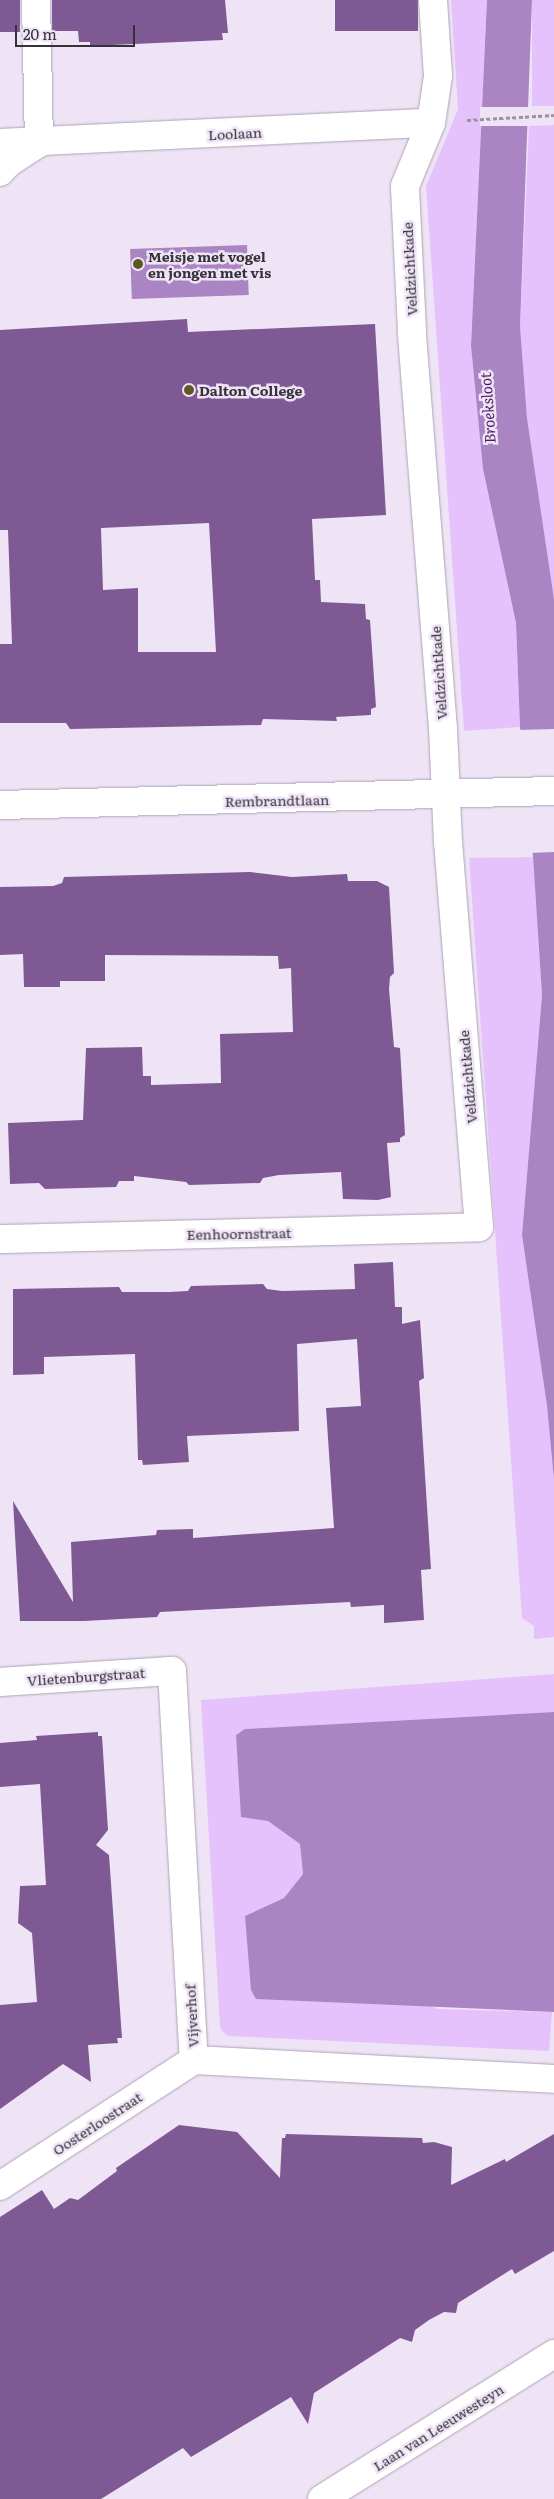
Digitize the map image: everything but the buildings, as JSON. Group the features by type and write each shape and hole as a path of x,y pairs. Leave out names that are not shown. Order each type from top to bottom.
{"street":[{"path":"36,0 39,143"},
{"name":"Veldzichtkade","path":"433,0 438,76 431,123 405,186 412,330 479,1227"},
{"name":"Loolaan","path":"0,142 39,143 431,123"},
{"name":"Loolaan","path":"0,172 8,163 39,143"},
{"name":"Rembrandtlaan","path":"0,805 446,796 554,791"},
{"name":"Eenhoornstraat","path":"0,1239 479,1227"},
{"name":"Vlietenburgstraat","path":"0,1682 172,1671"},
{"name":"Vijverhof","path":"172,1671 194,2060 554,2079"},
{"name":"Oosterloostraat","path":"0,2186 194,2060"},
{"name":"Laan van Leeuwesteyn","path":"322,2499 554,2354"}],"path":[{"path":"464,120 552,115"}],"shaded area":[{"path":"451,0 487,0 471,346 483,469 516,623 520,727 464,731 426,186 458,109"},
{"path":"532,0 554,0 554,106 532,106"},
{"path":"554,125 554,599 527,418 520,326 529,126"},
{"path":"533,857 542,995 522,1235 547,1406 554,1480 554,1637 534,1639 534,1626 522,1618 469,858"},
{"path":"554,1674 554,1712 246,1729 268,1821 300,1844 303,1874 284,1898 245,1916 438,2009 552,2012 549,2051 229,2036 223,2032 220,2027 201,1700"}],"water":[{"name":"Broeksloot","path":"487,0 532,0 520,326 527,418 554,599 554,1480 547,1406 522,1235 542,995 533,857 520,727 516,623 483,469 471,346"},
{"path":"247,245 249,295 132,299 130,249"},
{"path":"554,1712 554,2012 256,1999 251,1990 245,1916 284,1898 303,1874 300,1844 268,1821 241,1817 236,1735 245,1729"}],"pier":[{"path":"480,107 532,107 532,126 480,126"},
{"path":"554,729 554,852 530,853 518,730"}],"place":[{"name":"Meisje met vogel en jongen met vis","path":"138,264"},
{"name":"Dalton College","path":"189,390"}]}
